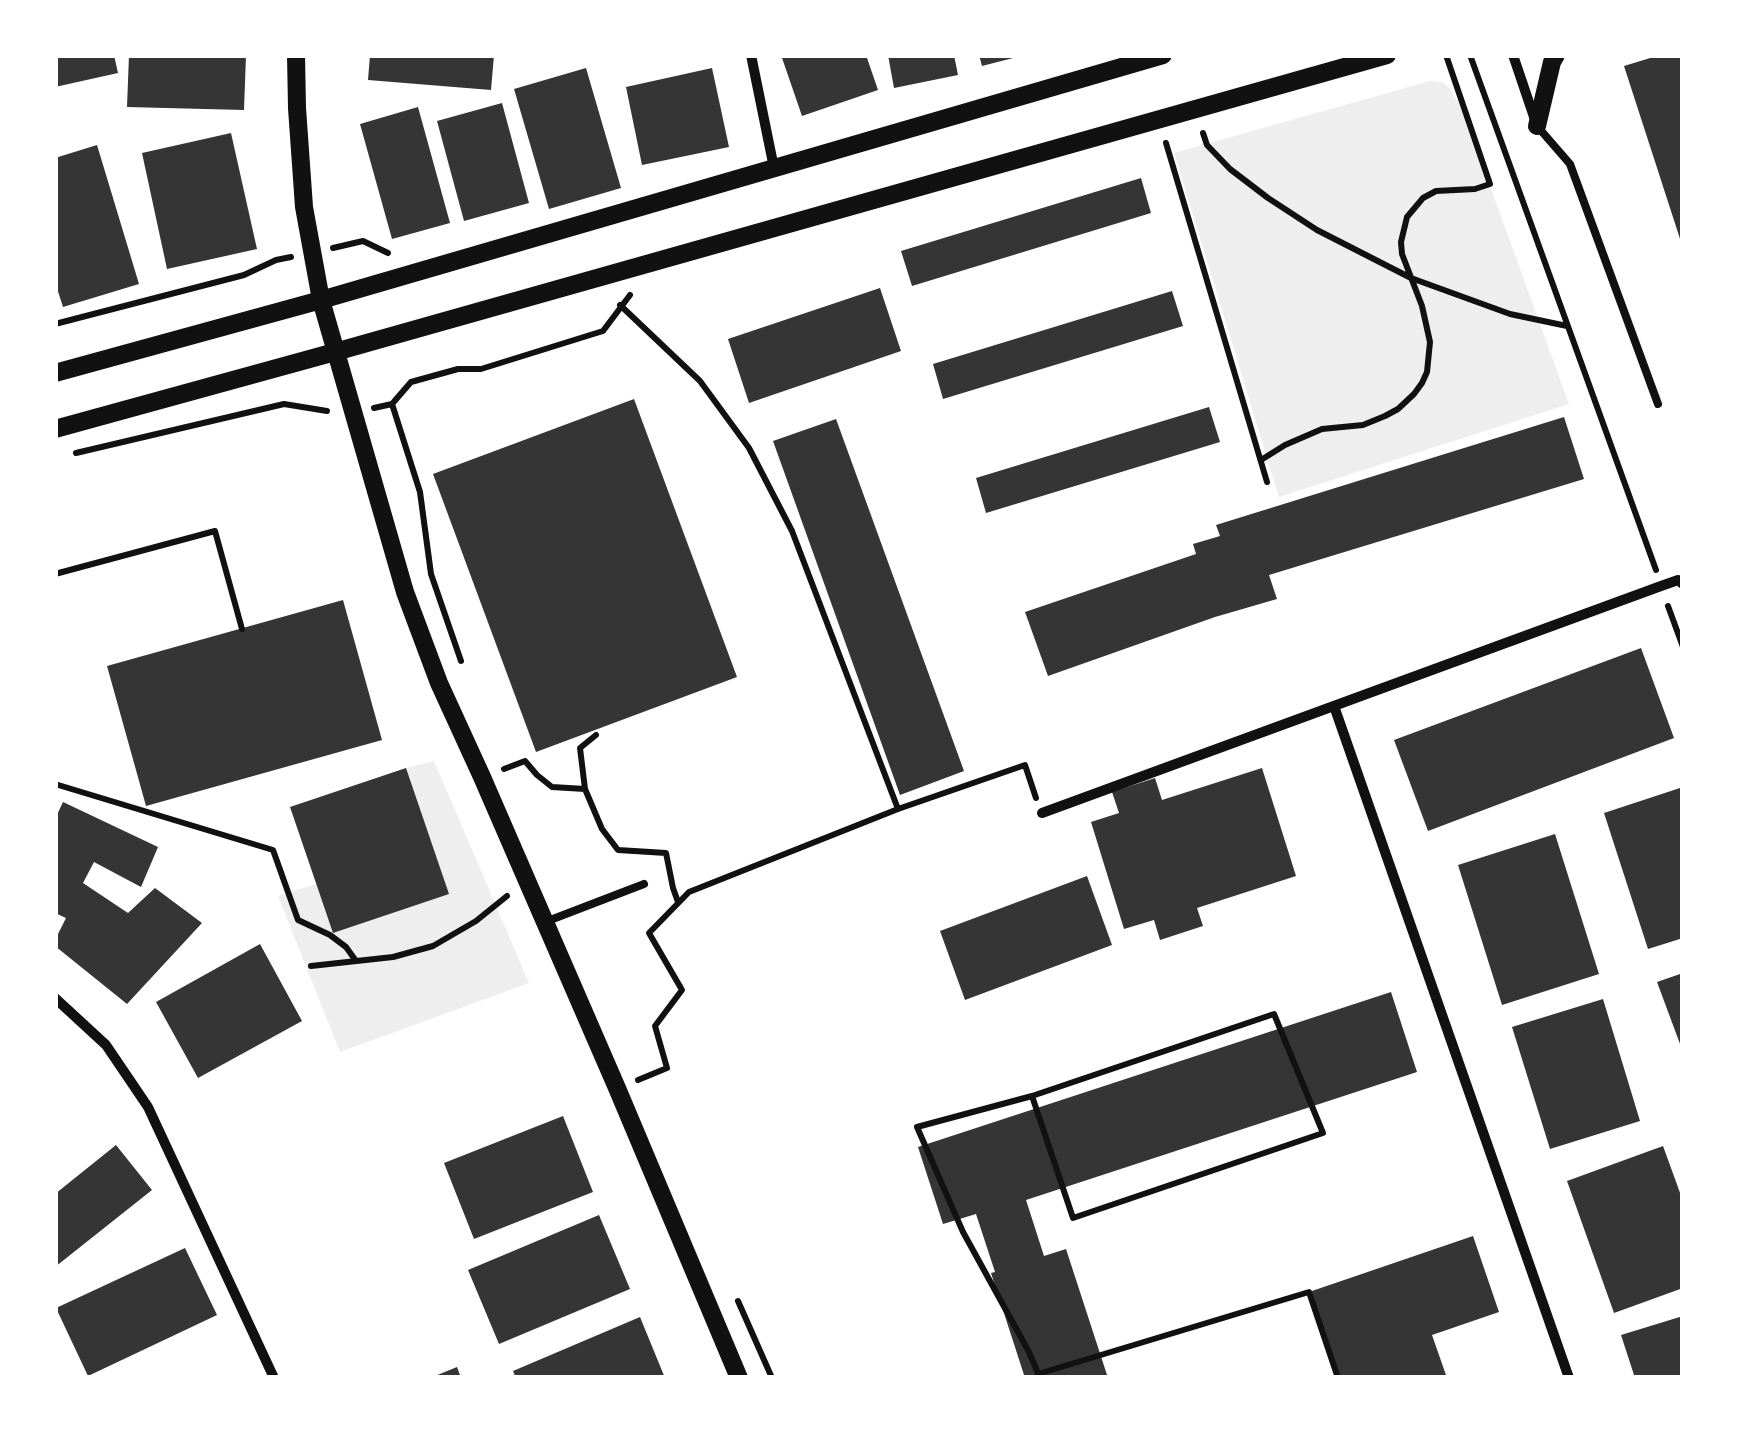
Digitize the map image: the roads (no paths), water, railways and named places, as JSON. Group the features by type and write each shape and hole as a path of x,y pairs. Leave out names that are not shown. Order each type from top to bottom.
{"street":[{"path":"296,55 304,207 321,300 405,592 439,683 617,1088 738,1378"},
{"path":"750,55 774,168"},
{"path":"55,373 321,300 1163,55"},
{"path":"55,429 1387,55"},
{"path":"1513,55 1537,126"},
{"path":"1537,126 1556,55"},
{"path":"1042,813 1680,582"},
{"path":"1334,706 1569,1378"},
{"path":"55,998 106,1046 148,1107 274,1378"}],"lane":[{"path":"1537,126 1570,164 1658,404"},
{"path":"545,922 644,884"}]}
